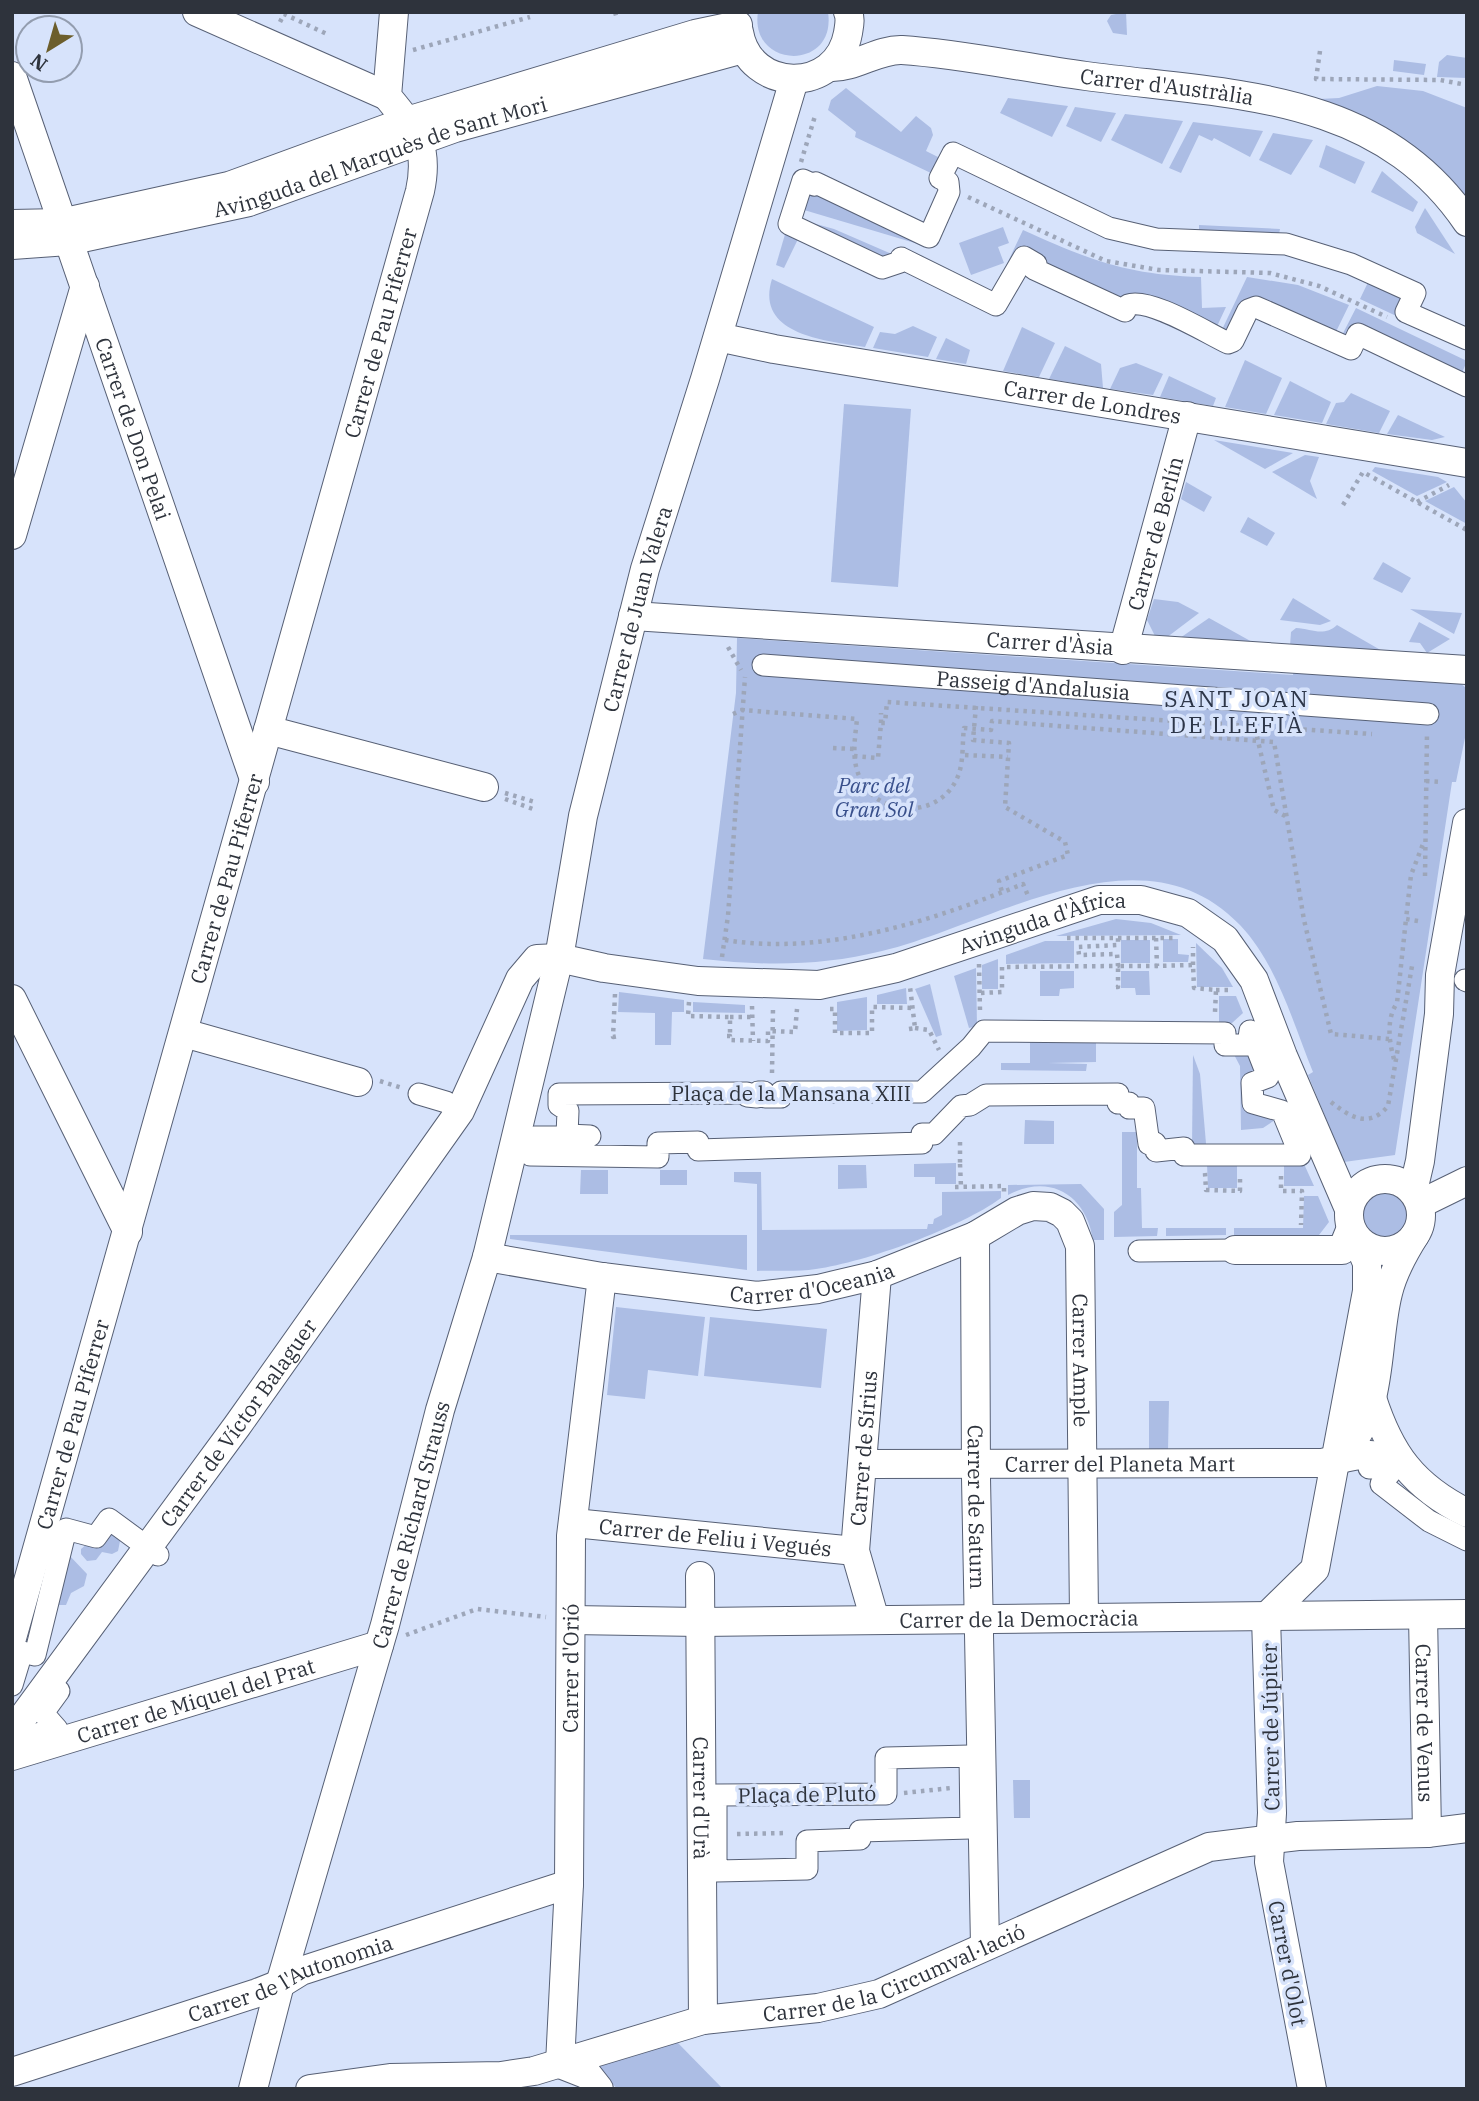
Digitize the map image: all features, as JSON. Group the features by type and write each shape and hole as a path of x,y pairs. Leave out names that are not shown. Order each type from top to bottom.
{"street":[{"path":"197,12 387,96 414,131"},
{"path":"387,96 394,12"},
{"path":"831,66 846,42 856,14"},
{"path":"740,29 759,69 776,77 794,80"},
{"name":"Avinguda del Marquès de Sant Mori","path":"12,246 66,238 414,131 695,34 740,29"},
{"name":"Carrer d'Austràlia","path":"794,80 807,79 831,66 899,50 1238,96 1318,111 1365,131 1403,154 1433,180 1467,222"},
{"name":"Carrer de Don Pelai","path":"12,76 255,782"},
{"name":"Carrer de Juan Valera","path":"559,958 583,816 645,569 718,337 794,80"},
{"name":"Carrer de Pau Piferrer","path":"12,1638 420,191 424,174 414,131"},
{"path":"1467,339 1406,312 1415,293 1325,255 1286,244 1156,239 1132,235 1081,216 1055,200 953,153 940,178 948,182 949,192 929,237 816,183 814,185 803,180 789,224 882,268 900,262 901,258 996,305 1024,257 1036,264 1034,269 1125,312 1128,305 1135,303 1151,306 1228,342 1233,341 1248,310 1256,307 1351,349 1358,334 1467,386"},
{"name":"Avinguda del Marquès de Sant Mori","path":"12,224 66,238"},
{"name":"Avinguda del Marquès de Sant Mori","path":"12,264 45,259 66,238"},
{"path":"12,535 85,286"},
{"name":"Carrer de Londres","path":"718,337 787,351 1186,416 1460,473"},
{"name":"Carrer de Berlín","path":"1123,650 1186,416"},
{"name":"Carrer d'Àsia","path":"633,616 1123,650 1467,670"},
{"name":"Passeig d'Andalusia","path":"763,665 1428,715"},
{"path":"268,730 487,791"},
{"path":"1335,1460 1359,1434 1371,1398 1388,1294 1398,1263 1415,1235 1421,1214 1416,1197 1439,1014 1457,979 1467,823"},
{"name":"Avinguda d'Àfrica","path":"559,958 604,968 698,981 819,985 896,968 1098,900 1141,900 1188,912 1225,939 1254,979 1367,1262 1367,1291 1350,1394 1315,1569 1266,1617"},
{"path":"419,1094 446,1102 460,1111 520,979 537,959 559,958"},
{"name":"Carrer de Richard Strauss","path":"253,2089 280,1984 390,1641 440,1410 486,1257 559,958"},
{"path":"1139,1251 1342,1250 1352,1225 1360,1187 1383,1178 1396,1167 1403,1154 1427,1010 1457,979"},
{"path":"12,999 128,1232"},
{"name":"Plaça de la Mansana XIII","path":"984,1031 1225,1033 1225,1045 1248,1045 1250,1031 1268,1077 1252,1083 1253,1103 1282,1111 1300,1155 1184,1155 1184,1148 1156,1151 1155,1143 1149,1144 1144,1108 1129,1108 1129,1103 1118,1103 1118,1094 986,1095 970,1105 961,1105 934,1134 922,1134 922,1143 698,1150 698,1142 658,1143 658,1157 530,1155 534,1137 590,1136 567,1135 568,1111 559,1105 559,1094 747,1093 747,1096 757,1097 758,1092 764,1092 765,1097 780,1097 780,1092 922,1093 971,1047 984,1031"},
{"path":"184,1033 366,1081"},
{"name":"Carrer de Víctor Balaguer","path":"12,1732 237,1426 460,1111"},
{"path":"1420,1161 1464,1181"},
{"path":"1383,1178 1404,1183 1416,1197"},
{"path":"1416,1197 1464,1181"},
{"name":"Carrer d'Oceania","path":"486,1257 602,1277 757,1296 818,1289 877,1275 975,1236 1017,1211 1033,1206 1050,1207 1070,1221 1078,1237 1079,1271"},
{"path":"1352,1225 1375,1249 1386,1251 1407,1244 1415,1235"},
{"name":"Carrer de Saturn","path":"975,1236 978,1618 985,1946"},
{"name":"Carrer Ample","path":"1079,1271 1084,1616"},
{"name":"Carrer de Sírius","path":"875,1620 855,1551 877,1275"},
{"name":"Carrer d'Orió","path":"560,2064 569,1884 560,1619 574,1523 602,1277"},
{"path":"1371,1398 1381,1428 1400,1462 1446,1503 1467,1513"},
{"name":"Carrer del Planeta Mart","path":"863,1464 1322,1463 1350,1454 1369,1453 1400,1462"},
{"path":"1467,1540 1429,1521 1381,1484 1392,1471 1386,1467 1342,1468 1338,1472 1334,1494 1339,1501 1324,1577 1311,1590 1304,1589 1290,1605 1295,1612 1315,1611 1321,1605 1467,1603"},
{"path":"12,1685 22,1652 35,1655 66,1529 96,1537 109,1520 159,1554 43,1713 57,1728 12,1741"},
{"name":"Carrer de Feliu i Vegués","path":"574,1523 855,1551"},
{"name":"Carrer d'Urà","path":"700,1576 703,2020"},
{"name":"Carrer de la Democràcia","path":"560,1619 700,1622 1467,1614"},
{"name":"Carrer de Venus","path":"1423,1615 1427,1833"},
{"name":"Carrer de Júpiter","path":"1266,1617 1272,1838"},
{"name":"Carrer de Miquel del Prat","path":"12,1756 390,1641"},
{"name":"Plaça de Plutó","path":"970,1756 971,1828 860,1831 860,1839 807,1840 807,1868 716,1871 716,1796 887,1794 886,1758 970,1756"},
{"name":"Carrer de la Circumval·lació","path":"310,2089 390,2078 500,2076 560,2064 703,2020 818,2008 879,1994 1209,1847 1272,1838 1427,1833 1467,1828"},
{"name":"Carrer d'Olot","path":"1272,1838 1269,1862 1312,2089"},
{"name":"Carrer de l'Autonomia","path":"12,2071 280,1984 301,1971 569,1884"},
{"path":"560,2064 588,2075 599,2089"}],"path":[{"path":"615,12 617,19"},
{"path":"290,17 329,35"},
{"path":"422,48 530,17"},
{"path":"1320,51 1316,79 1440,80 1467,85"},
{"path":"799,168 814,116"},
{"path":"962,195 1106,261 1159,270 1270,273 1319,286 1392,319"},
{"path":"1343,505 1363,472 1467,530"},
{"path":"1417,502 1460,473"},
{"path":"722,957 746,678 726,642"},
{"path":"881,723 885,723 887,702 1373,734"},
{"path":"733,714 742,710 857,719 854,756 859,776 871,793 893,807 918,808 939,800 953,785 960,769 964,727 991,730 992,721 1275,742 1304,920 1331,1034 1389,1039"},
{"path":"975,712 973,740 1009,743 1005,807 1065,842 1069,855 999,881 1002,891"},
{"path":"854,756 878,758 881,713"},
{"path":"1425,876 1428,715"},
{"path":"1255,728 1273,810 1287,817"},
{"path":"1414,736 1427,737"},
{"path":"834,748 854,749"},
{"path":"965,755 1008,757"},
{"path":"1426,780 1441,782"},
{"path":"487,791 533,809"},
{"path":"1395,1062 1389,1039 1411,875 1425,839"},
{"path":"725,940 816,942 866,936 1023,884 1029,898"},
{"path":"1406,919 1418,921"},
{"path":"1054,938 1181,937"},
{"path":"1194,937 1193,988 1237,990"},
{"path":"1116,987 1117,954 1079,955 1078,947 1118,945 1118,938"},
{"path":"1156,938 1157,965"},
{"path":"979,960 980,1016"},
{"path":"981,993 1002,992 1002,967 1194,965"},
{"path":"1324,1097 1352,1117 1367,1119 1379,1116 1388,1106 1412,966"},
{"path":"910,982 912,1028 929,1030 935,1042"},
{"path":"615,986 613,1037 618,1037"},
{"path":"1215,1014 1216,990"},
{"path":"752,1001 753,1041"},
{"path":"772,1082 773,1001"},
{"path":"822,1009 835,1009 835,1033 872,1034 872,1007 913,1008"},
{"path":"730,1017 730,1040 768,1041 768,1031 795,1032 798,1029 796,1009 809,1009"},
{"path":"688,1016 753,1017"},
{"path":"960,1142 958,1187 1004,1186"},
{"path":"1281,1172 1282,1191 1311,1192"},
{"path":"1301,1191 1301,1225"},
{"path":"390,1641 477,1609 560,1619"},
{"path":"915,1790 941,1787"},
{"name":"Plaça de Plutó","path":"729,1837 740,1833 790,1833"}],"green space":[{"path":"758,12 828,12 827,32 820,45 807,53 793,56 779,53 766,44 759,31"},
{"path":"1126,12 1127,35 1113,33 1107,21 1111,15"},
{"path":"1447,55 1467,58 1467,78 1437,77 1439,62"},
{"path":"1394,60 1426,64 1424,75 1393,71"},
{"path":"1377,86 1423,91 1467,108 1467,210 1318,105 1319,99 1339,98"},
{"path":"846,88 901,132 916,116 931,128 933,135 926,151 940,158 933,174 855,137 856,132 828,110 831,100"},
{"path":"1008,98 1068,106 1052,137 1000,113"},
{"path":"1075,107 1116,113 1101,142 1066,126"},
{"path":"1125,114 1183,121 1162,164 1111,140"},
{"path":"1193,122 1263,131 1250,157 1214,138 1212,141 1199,135 1181,173 1169,168"},
{"path":"1273,133 1313,140 1291,175 1259,160"},
{"path":"1326,145 1365,162 1355,184 1319,167"},
{"path":"1382,171 1418,202 1413,212 1371,192"},
{"path":"803,180 925,246 794,207"},
{"path":"1425,208 1455,254 1417,233 1415,227"},
{"path":"791,217 834,229 901,258 882,268"},
{"path":"1199,225 1280,229 1277,244 1199,239"},
{"path":"1003,227 1009,243 998,247 1004,263 971,275 959,243"},
{"path":"1023,230 1109,264 1152,273 1201,277 1202,308 1226,307 1213,335 1141,305 1034,269 995,289"},
{"path":"786,231 799,237 784,268 776,265"},
{"path":"1372,274 1415,293 1407,312 1467,339 1467,349 1360,299"},
{"path":"1247,277 1298,285 1349,305 1332,340 1256,307 1233,341 1218,338"},
{"path":"772,279 874,327 865,347 815,338 784,324 774,313 769,298"},
{"path":"1356,308 1467,361 1458,382 1359,334 1338,343"},
{"path":"913,326 937,337 928,357 873,348 880,332 895,334"},
{"path":"1022,327 1055,343 1039,377 1003,371"},
{"path":"946,338 970,350 966,364 936,359"},
{"path":"1065,346 1101,364 1103,388 1049,379"},
{"path":"1245,360 1282,378 1266,414 1225,407"},
{"path":"1136,363 1163,374 1153,395 1110,389 1120,368"},
{"path":"1169,376 1216,398 1213,406 1160,397"},
{"path":"1290,381 1331,402 1322,423 1274,415"},
{"path":"1351,393 1390,411 1379,433 1326,424 1336,403 1344,402"},
{"path":"844,404 911,409 898,587 831,582"},
{"path":"1398,415 1445,437 1432,440 1387,434"},
{"path":"1214,440 1293,453 1265,469"},
{"path":"1305,455 1319,457 1310,481 1317,499 1272,472"},
{"path":"1375,467 1438,477 1447,482 1417,496 1372,471"},
{"path":"1186,482 1212,497 1204,512 1181,499"},
{"path":"1454,487 1467,503 1467,524 1425,501"},
{"path":"1248,517 1275,533 1267,546 1240,532"},
{"path":"1383,562 1411,578 1402,593 1373,579"},
{"path":"1293,598 1331,621 1320,625 1280,620"},
{"path":"1154,599 1178,602 1199,613 1166,638 1155,636 1147,620"},
{"path":"1410,609 1462,613 1454,634"},
{"path":"1209,618 1254,643 1180,638"},
{"path":"1419,622 1450,639 1427,653 1420,643 1409,642"},
{"path":"1337,625 1384,652 1290,646 1291,632 1296,628 1327,631"},
{"name":"Parc del Gran Sol","path":"737,638 1293,675 1294,669 1459,682 1467,689 1467,728 1456,782 1452,782 1395,1155 1344,1162 1308,1075 1313,1072 1283,995 1253,941 1240,925 1201,895 1158,882 1112,881 1065,890 1017,904 925,938 882,951 837,960 748,963 703,959 736,693"},
{"path":"1116,919 1151,923 1181,935 1056,936"},
{"path":"1163,939 1178,939 1178,954 1189,955 1188,962 1163,962"},
{"path":"1121,940 1150,940 1150,963 1121,963"},
{"path":"1045,941 1074,941 1074,963 1006,964 1006,955"},
{"path":"1196,943 1222,968 1233,987 1197,987"},
{"path":"998,959 998,989 982,989 982,965"},
{"path":"976,968 977,1026 969,1028 954,976"},
{"path":"1040,971 1074,971 1074,988 1060,989 1059,996 1040,996"},
{"path":"1121,971 1149,971 1150,995 1136,995 1135,988 1121,988"},
{"path":"930,984 942,1035 936,1037 915,989"},
{"path":"906,988 907,1004 877,1004 877,995"},
{"path":"619,992 684,1000 684,1012 672,1012 671,1045 655,1045 655,1013 618,1012"},
{"path":"1219,996 1236,996 1243,1013 1232,1023 1219,1023"},
{"path":"867,997 867,1030 837,1031 837,1002"},
{"path":"693,1002 745,1005 745,1013 693,1012"},
{"path":"1030,1035 1096,1035 1096,1062 1048,1063 1087,1064 1086,1071 1001,1070 1001,1063 1030,1063"},
{"path":"1229,1045 1248,1045 1268,1077 1253,1103 1284,1114 1263,1128 1241,1130 1240,1066"},
{"path":"1193,1055 1200,1074 1207,1155 1192,1147"},
{"path":"1025,1120 1054,1121 1054,1144 1024,1144"},
{"path":"1122,1132 1137,1132 1137,1188 1141,1188 1142,1228 1158,1228 1157,1236 1114,1237 1114,1212 1122,1205"},
{"path":"956,1163 956,1184 935,1184 935,1177 914,1177 914,1164"},
{"path":"1207,1164 1237,1164 1237,1188 1208,1188"},
{"path":"1284,1164 1304,1164 1314,1186 1284,1186"},
{"path":"838,1165 866,1165 867,1188 838,1189"},
{"path":"581,1170 608,1170 608,1194 580,1194"},
{"path":"660,1170 687,1170 687,1185 660,1185"},
{"path":"734,1172 761,1172 762,1230 927,1229 928,1224 933,1224 934,1219 942,1215 942,1192 1001,1191 1001,1198 938,1232 860,1259 809,1270 757,1271 757,1184 734,1182"},
{"path":"1081,1184 1104,1209 1104,1240 1093,1240 1083,1210 1063,1192 1038,1186 1008,1195 1008,1185"},
{"path":"1385,1190 1403,1197 1410,1215 1403,1233 1385,1240 1367,1233 1360,1215 1367,1197"},
{"path":"1304,1196 1318,1196 1329,1222 1319,1235 1234,1235 1234,1228 1303,1228"},
{"path":"1166,1228 1226,1228 1226,1235 1166,1236"},
{"path":"510,1235 747,1235 747,1270 510,1239"},
{"path":"616,1307 705,1317 698,1376 648,1370 645,1399 607,1395"},
{"path":"710,1317 827,1329 821,1388 704,1376"},
{"path":"1149,1401 1169,1401 1168,1450 1149,1450"},
{"path":"103,1531 121,1536 118,1551 112,1554 102,1552 96,1560 87,1561 81,1554 81,1549"},
{"path":"68,1554 87,1574 84,1586 71,1593 66,1605 54,1605"},
{"path":"1013,1780 1030,1780 1030,1818 1014,1818"},
{"path":"676,2041 723,2089 617,2089 598,2066"}],"district":[{"name":"SANT JOAN DE LLEFIÀ","path":"1237,711"}]}
